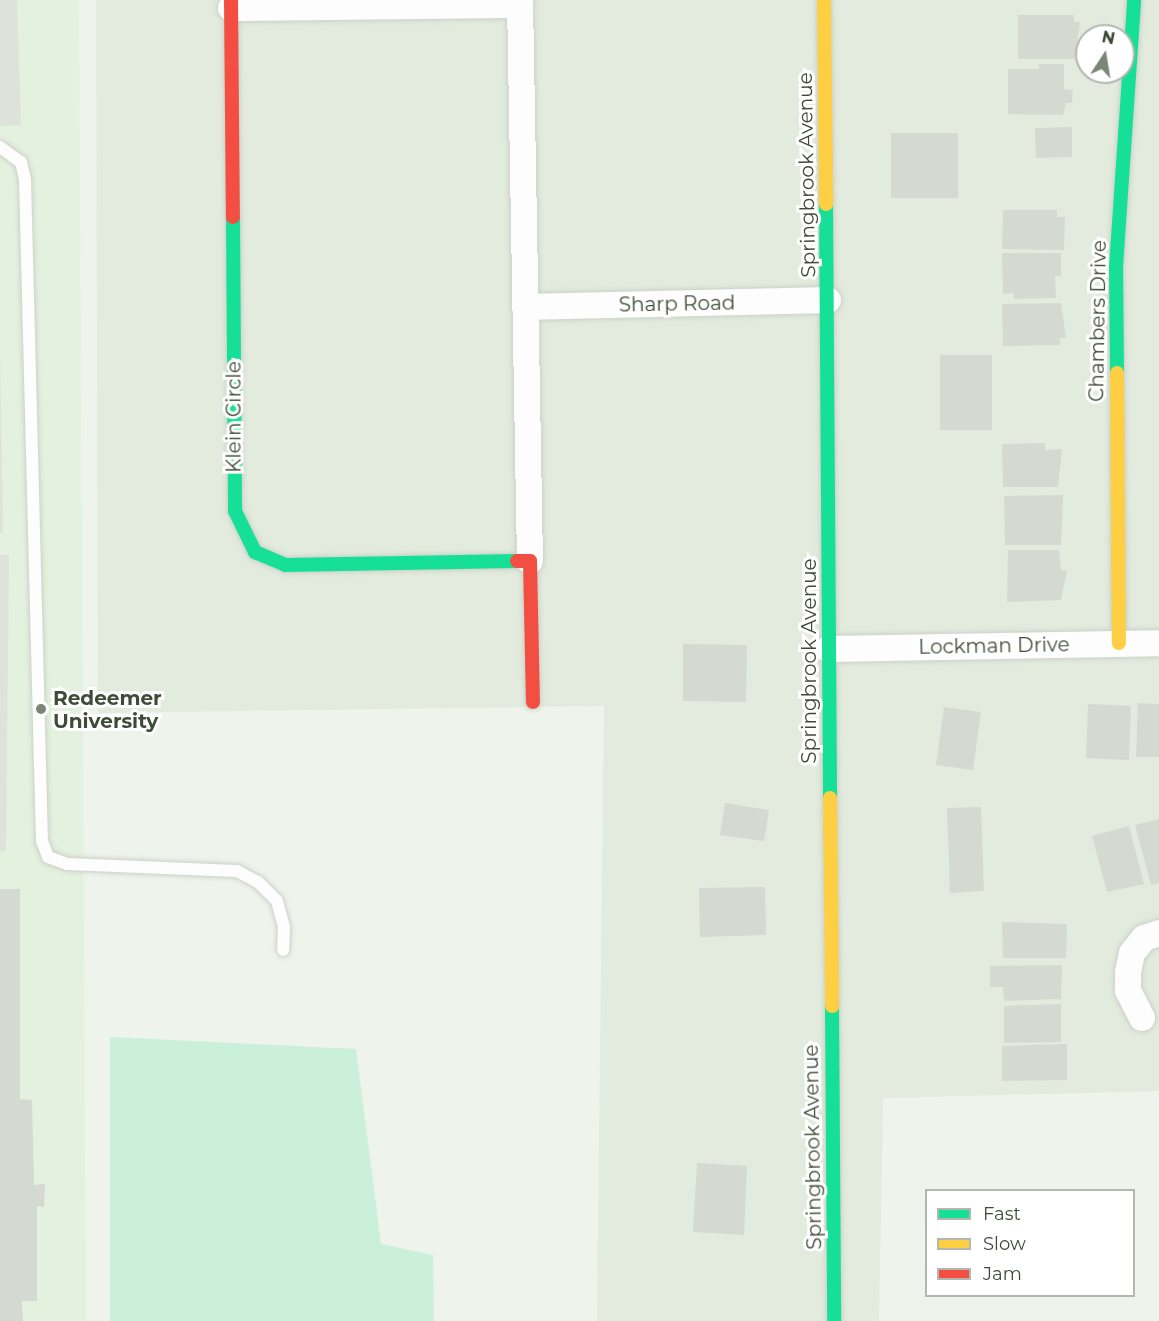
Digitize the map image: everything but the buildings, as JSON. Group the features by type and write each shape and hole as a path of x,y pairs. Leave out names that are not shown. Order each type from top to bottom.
{"street":[{"name":"Springbrook Avenue","path":"824,0 834,1321"},
{"name":"Chambers Drive","path":"1119,643 1116,286 1134,0"},
{"path":"231,4 520,2 533,702"},
{"name":"Klein Circle","path":"231,4 235,511 255,552 285,565 530,561"},
{"name":"Sharp Road","path":"525,308 828,300"},
{"name":"Lockman Drive","path":"828,649 1159,643"},
{"path":"1142,1018 1128,991 1128,972 1132,953 1144,938 1159,933"}],"lane":[{"path":"0,147 21,162 26,180 42,841 48,857 66,864 237,871 258,882 277,901 284,927 283,950"}],"shaded area":[{"name":"Redeemer University","path":"0,0 79,0 86,1321 0,1321"},
{"path":"0,0 17,0 21,125 0,126"},
{"path":"96,0 1159,0 1159,1091 883,1098 879,1321 597,1321 604,706 98,713"},
{"path":"0,354 3,533 0,533"},
{"path":"0,555 9,555 6,851 0,851"},
{"path":"110,1037 356,1049 381,1244 433,1255 434,1321 110,1321"}],"traffic: fast":[{"path":"1117,373 1116,267 1134,0"},
{"path":"826,204 830,798"},
{"path":"233,217 235,511 255,552 285,565 517,561"},
{"path":"832,1006 834,1321"}],"traffic: slow":[{"path":"824,0 826,204"},
{"path":"1117,373 1119,643"},
{"path":"830,798 832,1006"}],"traffic: jam":[{"path":"231,0 233,217"},
{"path":"517,561 530,561 533,702"}],"place":[{"name":"Redeemer University","path":"41,709"}]}
